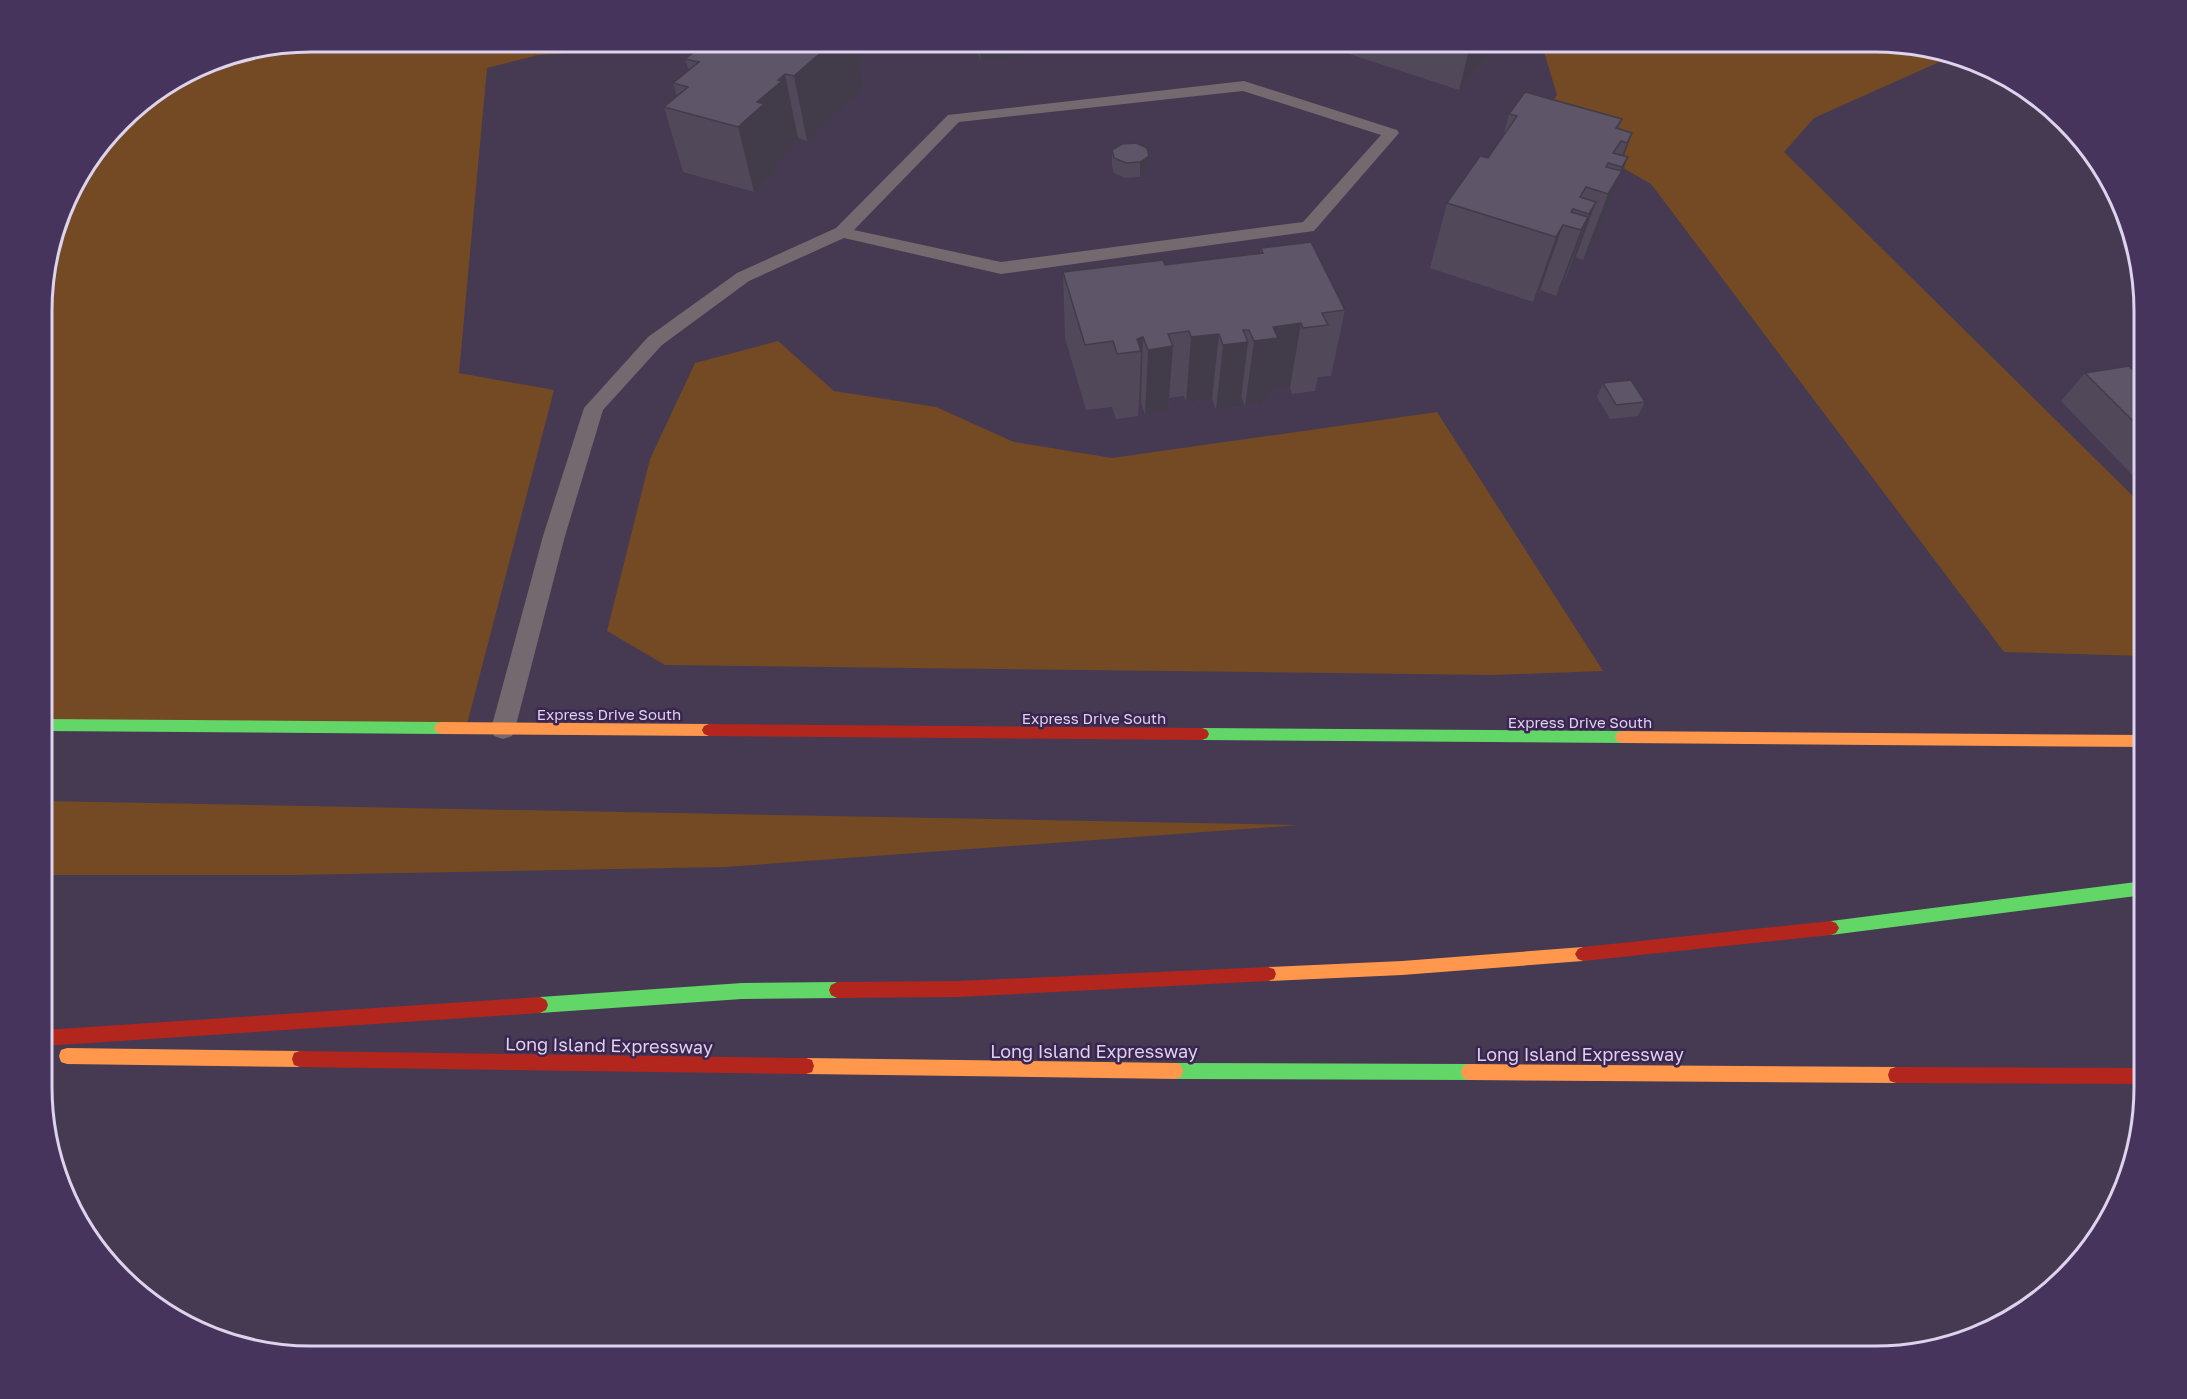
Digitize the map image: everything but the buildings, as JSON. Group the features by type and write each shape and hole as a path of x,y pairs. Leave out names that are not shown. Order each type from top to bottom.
{"main road":[{"name":"Express Drive South","path":"52,725 2134,741"},
{"path":"52,1037 742,991 958,989 1402,968 1640,949 1878,923 2134,889"},
{"name":"Long Island Expressway","path":"56,1056 1056,1070 2134,1076"}],"lane":[{"path":"503,729 554,536 594,408 655,341 743,277 842,232 954,118 1244,86 1392,133 1308,227 1001,268 842,232"}],"shaded area":[{"path":"311,52 589,52 538,55 487,68 459,373 554,390 466,728 52,720 52,311 61,244 72,212 87,182 128,128 182,87 228,66 261,57"},
{"path":"1544,52 1876,52 1942,61 1814,118 1784,152 2134,497 2134,656 2004,652 1651,184 1538,119 1557,95"},
{"path":"778,341 834,391 936,407 1014,442 1112,458 1437,412 1603,671 1494,675 665,665 607,631 650,459 695,363"},
{"path":"52,801 1300,825 725,867 293,875 52,875"}],"traffic: fast":[{"path":"52,725 441,728"},
{"path":"1202,734 1622,737"},
{"path":"1831,928 2134,889"},
{"path":"540,1005 742,991 837,990"},
{"path":"1175,1071 1469,1072"}],"traffic: slow":[{"path":"441,728 709,730"},
{"path":"1622,737 2134,741"},
{"path":"1268,974 1402,968 1583,954"},
{"path":"67,1056 300,1059"},
{"path":"806,1066 1175,1071"},
{"path":"1469,1072 1896,1075"}],"traffic: jam":[{"path":"709,730 1202,734"},
{"path":"1583,954 1831,928"},
{"path":"837,990 958,989 1268,974"},
{"path":"52,1037 540,1005"},
{"path":"300,1059 806,1066"},
{"path":"1896,1075 2134,1076"}]}
